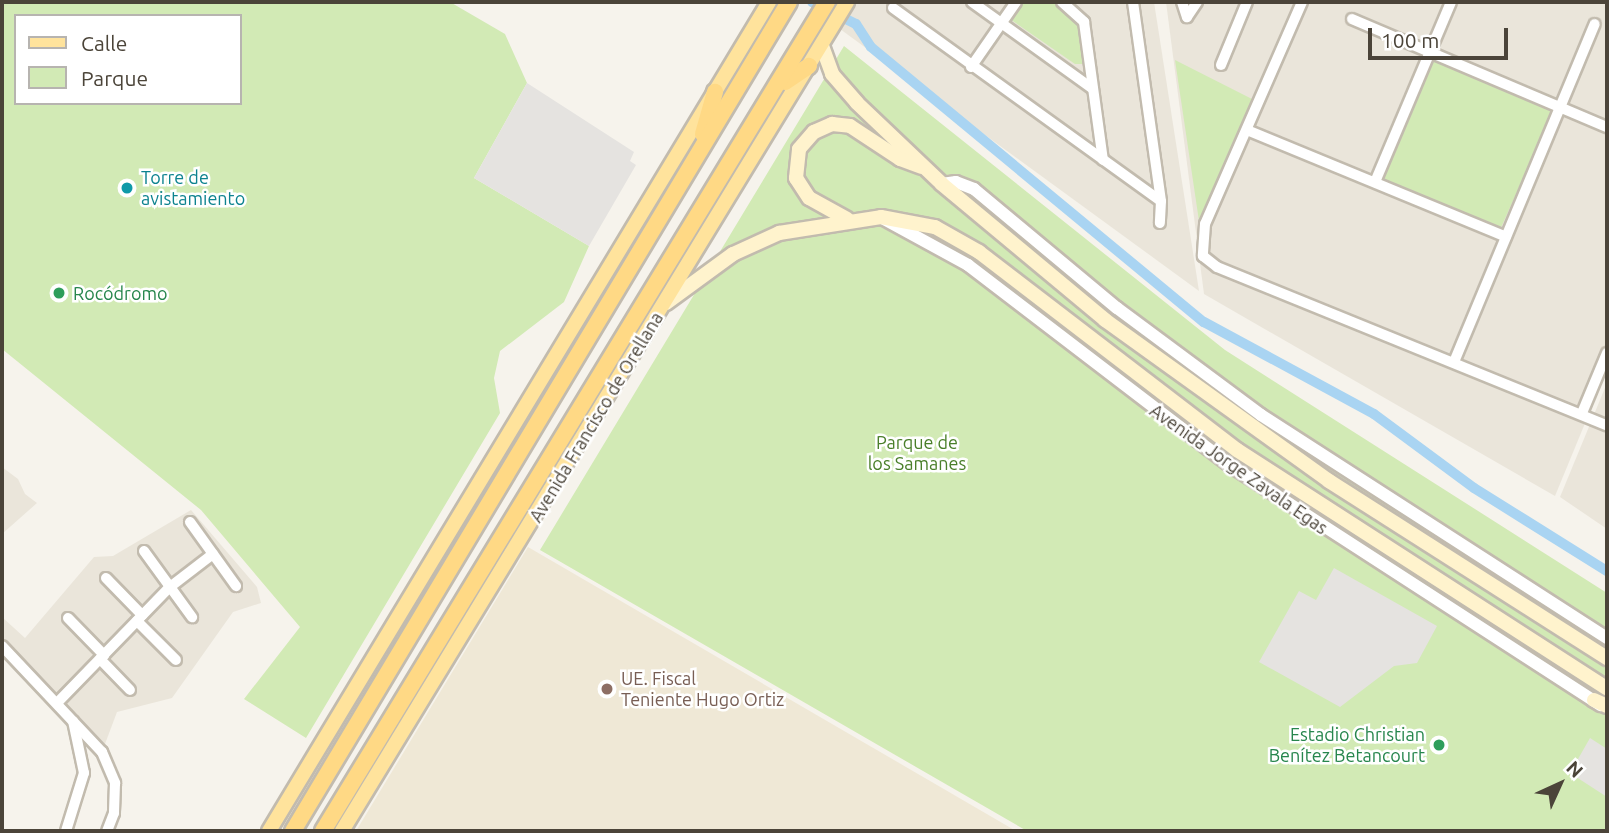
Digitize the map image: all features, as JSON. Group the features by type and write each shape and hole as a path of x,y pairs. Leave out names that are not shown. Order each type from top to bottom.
{"highway":[{"name":"Avenida Francisco de Orellana","path":"323,831 827,2"},
{"path":"293,831 788,3"},
{"path":"775,91 809,66"},
{"path":"697,155 715,92"}],"main road":[{"path":"269,831 769,2"},
{"name":"Avenida Francisco de Orellana","path":"342,831 846,2"},
{"path":"825,40 836,79 942,184 1105,320 1252,429 1607,658"},
{"path":"847,219 818,205 799,184 795,161 814,132 832,124 850,125 900,159 927,169"},
{"name":"Avenida Jorge Zavala Egas","path":"664,304 710,269 763,239 847,219 881,217 935,227 959,239 1237,450 1607,688"}],"street":[{"path":"972,2 1093,89"},
{"path":"971,67 1016,2"},
{"path":"1062,2 1083,19 1103,160"},
{"path":"1133,2 1161,201 1160,223"},
{"path":"1181,2 1187,16 1197,2"},
{"path":"1222,65 1247,2"},
{"path":"1302,2 1202,236 1200,252 1206,261 1607,425"},
{"path":"1375,182 1451,2"},
{"path":"893,8 971,67 1161,201"},
{"path":"1352,19 1607,127"},
{"path":"1454,362 1595,24"},
{"path":"1248,130 1506,237"},
{"path":"942,184 962,183 974,188 1117,308 1261,415 1607,638"},
{"name":"Avenida Jorge Zavala Egas","path":"881,217 968,265 1228,464 1603,705"},
{"path":"1582,413 1607,353"},
{"path":"190,522 236,586"},
{"path":"144,551 192,617"},
{"path":"57,703 170,587 213,554"},
{"path":"106,578 176,660"},
{"path":"68,618 130,690"},
{"path":"2,646 102,752 116,783 114,813 107,831"},
{"path":"66,831 85,773 73,721"}],"shaded area":[{"path":"856,2 1154,2 1199,291 840,29"},
{"path":"1166,2 1607,2 1607,370 1555,496 1204,294"},
{"path":"527,83 634,152 630,161 636,165 589,246 474,178"},
{"path":"1607,383 1607,529 1560,497"},
{"path":"2,467 18,479 25,494 37,503 2,534"},
{"path":"191,510 257,587 261,603 233,612 172,698 117,712 105,744 2,639 2,617 25,638 94,557 113,556"},
{"name":"UE. Fiscal Teniente Hugo Ortiz","path":"528,547 1016,831 356,831"},
{"path":"1334,568 1437,626 1417,663 1394,666 1340,707 1259,662 1299,591 1316,600"},
{"path":"1590,738 1607,749 1607,797 1570,773"}],"green space":[{"path":"2,2 450,2 505,34 527,83 474,178 589,246 564,302 500,351 494,378 500,413 306,738 244,699 300,627 201,510 2,349"},
{"path":"1018,2 1059,2 1078,14 1083,64 1075,64 1007,17"},
{"name":"Parque de los Samanes","path":"844,46 1225,350 1607,593 1607,831 1027,831 540,550"},
{"path":"1436,54 1555,107 1499,232 1380,179"},
{"path":"1175,60 1252,99 1199,221"}],"waterway":[{"path":"812,2 856,24 871,47 1204,322 1374,414 1474,488 1607,571"}],"place":[{"name":"Torre de avistamiento","path":"127,188"},
{"name":"Rocódromo","path":"59,293"},
{"name":"UE. Fiscal Teniente Hugo Ortiz","path":"607,689"},
{"name":"Estadio Christian Benítez Betancourt","path":"1439,745"}]}
